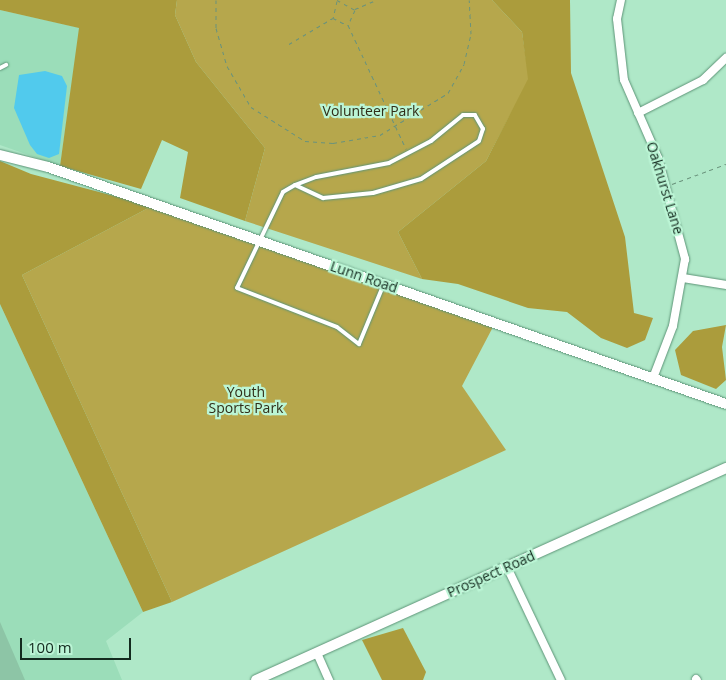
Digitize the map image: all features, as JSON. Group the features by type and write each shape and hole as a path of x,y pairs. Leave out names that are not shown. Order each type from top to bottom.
{"street":[{"name":"Oakhurst Lane","path":"621,0 619,55 638,113 667,186 685,259 673,326 653,378"},
{"path":"638,113 703,80 726,58"},
{"name":"Lunn Road","path":"0,155 256,239 726,404"},
{"path":"683,278 726,285"},
{"name":"Prospect Road","path":"256,680 726,468"},
{"path":"507,567 561,680"},
{"path":"317,653 329,680"}],"lane":[{"path":"0,68 6,65"},
{"path":"295,185 323,198 397,188 447,164 479,141 484,129 469,113 408,154 388,164 295,185 276,200 256,239 237,288 329,324 359,344 384,284"}],"path":[{"path":"216,0 216,28 227,66 251,108 277,128 305,141 333,143 359,141 397,128 448,93 464,64 471,34 469,0"},
{"path":"289,44 333,18 337,0 355,10"},
{"path":"348,25 355,10 376,0"},
{"path":"333,18 348,25 408,154"},
{"path":"667,186 726,164"}],"shaded area":[{"path":"0,0 177,0 175,15 196,62 265,148 245,221 180,198 188,152 162,140 141,189 60,166 79,28 0,10"},
{"path":"492,0 570,0 571,73 625,237 634,313 653,318 645,340 627,348 601,338 567,312 528,308 458,284 422,279 398,232 486,161 528,79 522,32"},
{"path":"0,10 80,28 60,166 0,145"},
{"path":"0,161 31,174 152,206 22,275 172,602 143,612 0,304"},
{"path":"0,304 143,612 106,641 122,680 0,680"},
{"path":"726,325 722,347 726,380 716,389 681,375 675,350 693,331"},
{"path":"403,628 426,672 423,680 382,680 362,640"}],"green space":[{"name":"Volunteer Park","path":"177,0 492,0 522,32 529,79 486,161 398,232 422,279 245,221 265,148 196,62 175,15"},
{"name":"Youth Sports Park","path":"152,206 494,325 462,386 506,450 172,602 22,275"}],"water":[{"path":"45,71 62,76 67,86 59,154 49,158 37,154 30,145 14,108 19,75"}],"building":[{"path":"0,622 25,680 0,680"}]}
